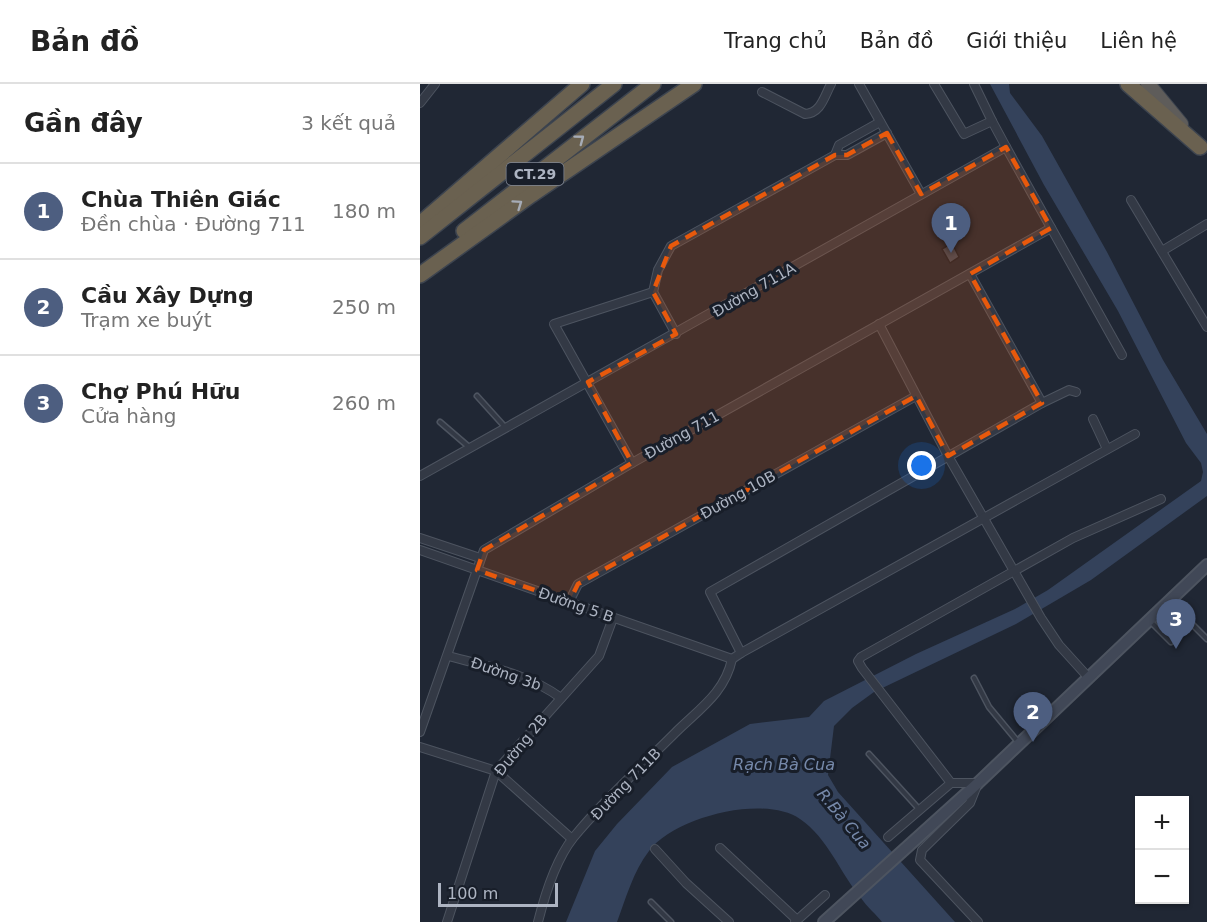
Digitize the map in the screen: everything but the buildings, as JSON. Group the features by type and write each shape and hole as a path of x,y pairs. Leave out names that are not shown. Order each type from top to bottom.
{"highway":[{"path":"420,224 582,84"},
{"name":"CT.29","path":"420,237 614,84"},
{"name":"CT.29","path":"420,267 564,151 653,84"},
{"path":"420,275 531,195 694,84"},
{"path":"1128,84 1204,151"},
{"path":"1148,84 1204,151"}],"main road":[{"path":"824,922 978,783 1207,565"}],"street":[{"path":"420,103 435,84"},
{"path":"762,92 805,114 810,114 818,110 831,84"},
{"path":"859,84 921,194"},
{"path":"934,84 964,134 992,121"},
{"path":"974,84 1006,147 1122,355"},
{"path":"835,154 839,146 880,122"},
{"path":"676,334 653,292 658,270 671,246 835,154 847,154 887,133"},
{"name":"Đường 711A","path":"420,476 1006,147"},
{"path":"1131,200 1207,327"},
{"path":"1162,250 1207,224"},
{"name":"Đường 711","path":"480,558 484,550 632,463 1051,228"},
{"path":"970,274 1042,403"},
{"path":"632,463 554,324 653,292"},
{"path":"879,324 948,456 1041,618 1059,645 1088,677"},
{"path":"741,653 710,592 1042,403 1070,390 1076,392"},
{"name":"Đường 10B","path":"569,602 578,584 916,396"},
{"path":"1093,419 1107,449"},
{"path":"732,659 1135,434"},
{"path":"951,783 886,701 858,661 866,652 1016,572 1073,538 1161,499"},
{"path":"420,538 480,558 420,732"},
{"name":"Đường 5 B","path":"420,550 732,659"},
{"name":"Đường 2B","path":"447,922 496,771 599,656 613,618"},
{"name":"Đường 3b","path":"448,656 503,670 549,689 561,698"},
{"name":"Đường 711B","path":"538,922 553,874 572,839 622,786 716,694 730,670 732,659"},
{"path":"420,747 496,771 572,839"},
{"path":"888,837 951,783 978,783 970,803 922,850 920,860 978,922"},
{"path":"720,848 796,921 825,895"},
{"path":"655,849 686,883 729,922"}],"lane":[{"path":"477,396 505,428"},
{"path":"440,422 469,447"},
{"path":"1168,601 1207,639"},
{"path":"1149,619 1171,642"},
{"path":"974,678 989,706 1019,742"},
{"path":"869,754 920,810"},
{"path":"651,902 671,922"}],"highlighted area":[{"path":"887,133 921,194 1006,147 1051,228 970,274 1042,403 948,456 916,396 578,584 569,602 477,570 484,550 632,463 588,382 676,334 653,292 671,246 835,155 847,155"}],"water":[{"name":"Rạch Bà Cua","path":"990,84 1009,84 1010,93 1042,136 1107,252 1163,360 1207,434 1207,496 1091,580 1016,624 874,692 852,708 834,726 828,775 838,792 955,922 882,922 853,888 826,846 810,827 800,819 784,812 743,809 698,819 661,839 643,859 630,885 617,922 566,922 595,851 617,824 672,767 750,724 809,717 824,701 916,654 1015,609 1048,590 1201,481 1203,472 1201,463 1186,443 1118,311 1044,185"}],"place":[{"name":"Chùa Thiên Giác","path":"951,253"},
{"name":"Chợ Phú Hữu","path":"1176,649"},
{"name":"Cầu Xây Dựng","path":"1033,742"}],"water label":[{"name":"R.Bà Cua","path":"844,819"}]}
